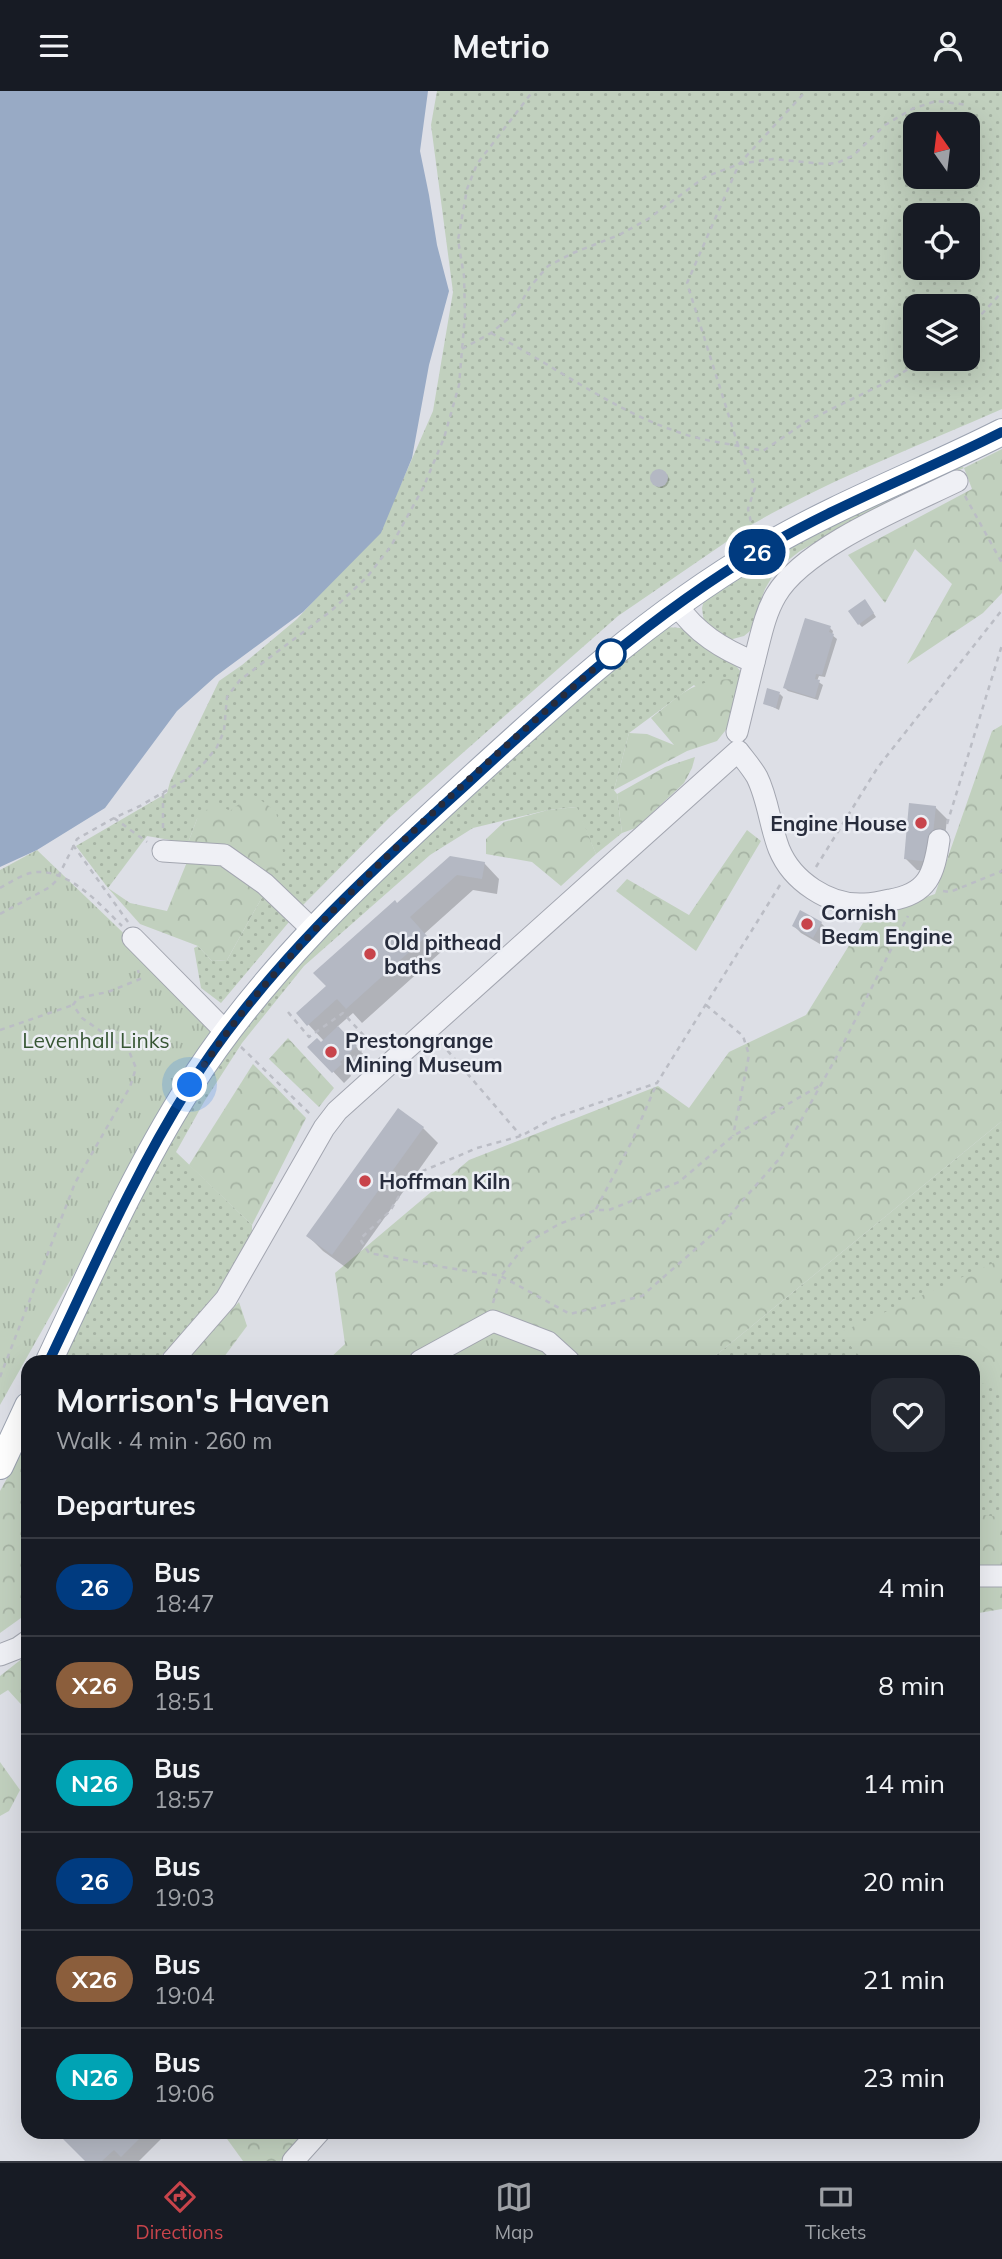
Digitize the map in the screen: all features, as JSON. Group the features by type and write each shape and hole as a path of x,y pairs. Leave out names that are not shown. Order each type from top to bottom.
{"main road":[{"path":"52,1355 116,1220 190,1085 269,980 314,931 407,839 575,684 676,604 762,549 1002,432"},
{"path":"0,1466 21,1421"}],"street":[{"path":"737,732 765,621 776,595 794,573 845,537 957,481"},
{"path":"676,604 703,635 727,651 754,662"},
{"path":"177,1355 226,1299 324,1128 337,1111 738,751 757,777 780,850 790,867 805,885 831,898 862,904 895,899 922,888 935,867 939,840"},
{"path":"163,851 224,855 265,884 314,931"},
{"path":"133,938 227,1033"},
{"path":"431,1355 493,1321 548,1342 562,1355"},
{"path":"980,1576 1002,1576"},
{"path":"0,1655 21,1646"},
{"path":"293,2161 313,2139"}],"path":[{"path":"0,914 50,887 77,839 188,778 217,747 224,731 227,698 240,680 331,611 367,577 391,546 423,488 444,438 459,385 465,315 464,276 458,240 467,189 477,164 533,91"},
{"path":"801,91 801,97"},
{"path":"762,549 755,536 748,509 755,488 738,445 687,283 739,165 806,91"},
{"path":"462,349 491,334 515,313 530,287 548,266 619,235 648,219 705,177 739,165 773,159 837,163 854,155 885,125 912,109 936,101 968,105"},
{"path":"980,316 1002,292"},
{"path":"491,334 616,405 679,433 763,451 807,421 906,371"},
{"path":"957,481 1002,563"},
{"path":"805,885 878,767 998,619 1002,610"},
{"path":"939,840 948,824 1002,645"},
{"path":"114,818 163,851 163,793"},
{"path":"0,1030 73,1005 78,998 108,992 140,979 129,924 73,845"},
{"path":"596,1210 632,1141 657,1083 790,867"},
{"path":"657,1083 554,1118 521,1136 477,1149 411,1176 390,1211 360,1239 369,1253 501,1276 570,1314 642,1296 715,1232 780,1158 821,1085 922,888 950,892 1002,871"},
{"path":"0,888 31,873 59,875 72,881 103,907 133,938"},
{"path":"0,1377 75,1183 130,1087 136,1068 129,1051 82,1018 73,1005"},
{"path":"706,1005 743,1036 749,1055 733,1136"},
{"path":"288,1013 309,1037 343,1013 368,1039 349,1062 345,1058"},
{"path":"428,1028 521,1136"},
{"path":"227,1033 324,1128"},
{"path":"359,1053 378,1073"},
{"path":"492,1305 501,1276 527,1243 559,1224 596,1210 609,1210 679,1182 733,1136 821,1085"}],"green space":[{"path":"437,91 1002,91 1002,409 781,508 751,525 618,616 389,818 304,904 221,1003 201,988 194,948 198,946 212,961 227,960 265,892 229,811 197,819 188,843 147,836 108,888 76,846 167,793 219,681 297,619 383,525 433,411 453,292 431,125"},
{"path":"1002,449 1002,593 983,613 907,664 952,584 915,549 885,603 848,555 972,489 964,468"},
{"path":"959,464 964,468 872,511 800,551 782,565 765,589 750,631 744,636 729,640 704,623 704,600 774,554"},
{"path":"666,627 681,628 741,672 733,721 694,685 629,733 614,790 617,794 622,833 596,854 576,807 548,810 473,828 430,855 304,966 242,1043 176,1152 252,1225 252,1234 219,1293 162,1355 62,1355 165,1142 238,1035 320,937 564,706"},
{"path":"731,679 733,721 717,741 687,751 614,790 629,733 647,734 674,745 651,718 696,686"},
{"path":"1002,725 1002,1121 716,1355 333,1355 345,1344 335,1273 469,1160 658,1086 689,1108 729,1052 806,1015 866,918 935,894 992,731"},
{"path":"695,757 684,783 636,828 622,833 617,794 665,767"},
{"path":"252,794 276,811 283,852 273,883 228,845 188,843 197,819 215,802 230,811"},
{"path":"577,807 596,854 561,886 532,862 486,854 486,839 504,822 548,810"},
{"path":"747,830 761,841 696,951 616,891 627,879 689,915"},
{"name":"Levenhall Links","path":"37,850 216,1022 28,1355 21,1355 21,1368 0,1405 0,870"},
{"path":"189,857 224,867 265,892 227,960 212,961 198,946 140,924 108,888 130,903 167,911"},
{"path":"288,1038 334,1088 319,1107 269,1059"},
{"path":"253,1064 306,1118 252,1225 189,1165"},
{"path":"1002,1121 1002,1558 980,1560 980,1355 716,1355"},
{"path":"1002,1259 1002,1387 980,1383 980,1355 859,1355 839,1333"},
{"path":"239,1302 247,1326 225,1355 188,1355"},
{"path":"494,1332 533,1344 545,1355 457,1355"},
{"path":"21,1453 21,1618 0,1633 0,1491"},
{"path":"980,1515 1002,1517 1002,1609 980,1613"},
{"path":"21,1660 21,1704 8,1690 0,1695 0,1676"},
{"path":"0,1762 20,1790 9,1811 0,1816"},
{"path":"227,2139 301,2139 280,2161 243,2161"}],"water":[{"path":"0,91 428,91 420,151 437,245 449,291 429,365 412,458 381,533 303,612 216,676 177,711 105,808 37,850 0,867"}],"building":[{"path":"659,469 665,472 668,478 665,484 659,487 653,484 650,478 653,472"},
{"path":"865,599 874,613 858,625 848,611"},
{"path":"805,618 831,626 829,632 834,634 822,675 816,674 815,679 820,680 815,698 783,688"},
{"path":"767,688 780,692 776,708 763,704"},
{"name":"Engine House","path":"909,803 936,806 930,862 904,859"},
{"name":"Old pithead baths","path":"450,856 485,862 482,879 457,875 410,917 427,936 346,1009 337,999 307,1026 296,1013 326,986 313,973 395,900 397,903"},
{"name":"Cornish Beam Engine","path":"800,910 822,922 813,938 792,926"},
{"name":"Prestongrange Mining Museum","path":"338,1026 357,1046 332,1073 307,1047 317,1038 321,1042"},
{"name":"Hoffman Kiln","path":"398,1108 424,1127 332,1255 306,1236"},
{"path":"63,2139 139,2139 121,2157 114,2150 102,2161 85,2161"}],"bus line":[{"name":"26","path":"52,1355 116,1220 190,1085 269,980 314,931 407,839 575,684 676,604 762,549 1002,432"}],"place":[{"name":"Engine House","path":"921,823"},
{"name":"Cornish Beam Engine","path":"807,924"},
{"name":"Old pithead baths","path":"370,954"},
{"name":"Prestongrange Mining Museum","path":"331,1052"},
{"name":"Hoffman Kiln","path":"365,1181"}],"route":[{"path":"190,1085 269,980 314,931 407,839 611,654"}]}
